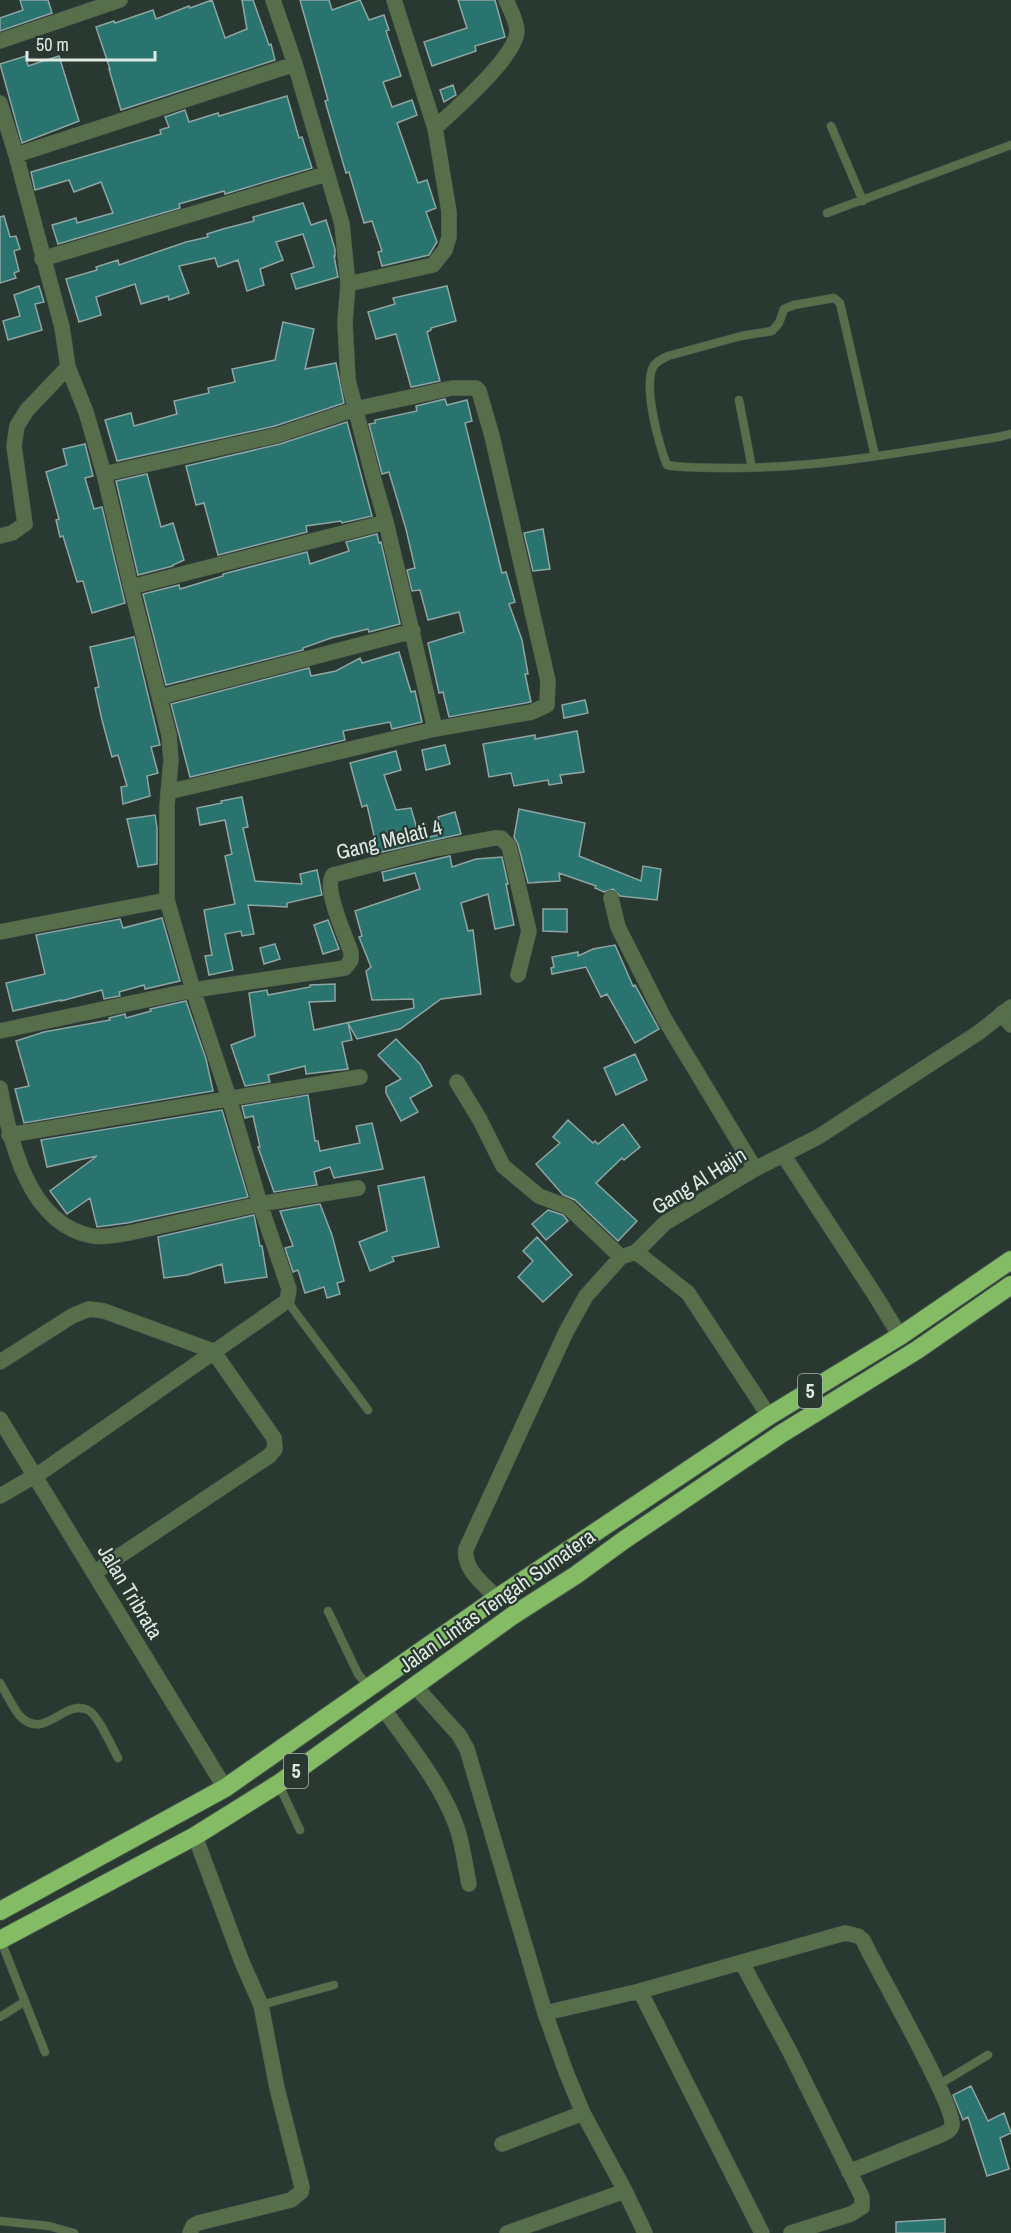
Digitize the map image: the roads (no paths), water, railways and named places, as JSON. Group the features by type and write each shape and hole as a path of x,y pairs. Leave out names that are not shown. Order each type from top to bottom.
{"highway":[{"name":"Jalan Lintas Tengah Sumatera","path":"2,1907 225,1788 497,1598 769,1416 900,1336 1011,1260"},
{"name":"Jalan Lintas Tengah Sumatera","path":"0,1940 195,1836 278,1784 512,1616 576,1575 781,1434 917,1350 1011,1285"}],"street":[{"path":"0,41 120,0"},
{"path":"273,0 295,64 342,224 348,284 345,339 348,380 387,522 435,729"},
{"path":"348,284 433,265 445,250 449,237 449,212 435,128 394,0"},
{"path":"435,128 472,94 513,45 517,31 506,0"},
{"path":"16,155 295,64"},
{"path":"0,103 62,327 68,367 86,412 104,474 169,735 171,760 168,792 167,900 260,1204 289,1289 286,1301 34,1476 0,1496"},
{"path":"42,259 326,174"},
{"path":"0,536 12,533 25,524 14,446 17,426 27,410 68,367"},
{"path":"104,474 278,435 355,409 452,388 472,387 479,392 492,436 548,681 547,705 532,712 435,729 168,792"},
{"path":"131,587 387,522"},
{"path":"160,698 413,631"},
{"name":"Gang Melati 4","path":"193,990 345,968 351,960 351,952 330,892 330,878 333,874 429,850 501,838 509,846 529,931 518,975"},
{"path":"611,898 618,927 659,1008 755,1169"},
{"path":"0,932 167,900"},
{"path":"0,1031 193,990"},
{"name":"Gang Al Hajin","path":"497,1598 467,1566 466,1549 566,1332 586,1296 665,1223 755,1169 818,1137 1008,1015"},
{"path":"9,1135 360,1077"},
{"path":"457,1082 480,1120 503,1166 539,1196 568,1207 629,1254 688,1293 769,1416"},
{"path":"0,1088 9,1135 22,1174 54,1216 73,1230 93,1236 129,1233 260,1204 358,1188"},
{"path":"784,1156 900,1336"},
{"path":"0,1362 72,1316 89,1309 104,1311 220,1346 274,1438 275,1449 269,1456 94,1573"},
{"name":"Jalan Tribrata","path":"0,1419 225,1788"},
{"path":"414,1685 459,1735 467,1749 545,2013 584,2113 645,2233"},
{"path":"383,1708 420,1759 441,1793 456,1826 469,1884"},
{"path":"190,2233 193,2226 198,2223 291,2200 301,2192 302,2187 277,2088 261,2005 242,1962 195,1836"},
{"path":"545,2013 640,1991 845,1933 858,1936 938,2085 949,2110 952,2126 949,2131 849,2172"},
{"path":"742,1963 789,2050 862,2197 862,2207 859,2210 791,2233"},
{"path":"640,1991 762,2233"},
{"path":"502,2144 584,2113"},
{"path":"507,2233 625,2190"}],"lane":[{"path":"831,126 862,201"},
{"path":"827,213 1011,145"},
{"path":"875,456 840,303 834,298 784,309 779,323 772,332 741,336 668,356 658,361 653,368 650,393 667,465 752,468 845,461 1011,434"},
{"path":"739,400 752,468"},
{"path":"286,1301 368,1410"},
{"path":"328,1611 358,1674 370,1688"},
{"path":"0,1683 20,1716 33,1724 46,1724 66,1711 78,1708 88,1710 94,1716 118,1758"},
{"path":"278,1784 300,1830"},
{"path":"0,1940 45,2052"},
{"path":"261,2005 334,1985"},
{"path":"0,2017 24,2002"},
{"path":"938,2085 988,2055"},
{"path":"0,2221 49,2226 74,2233"}]}
